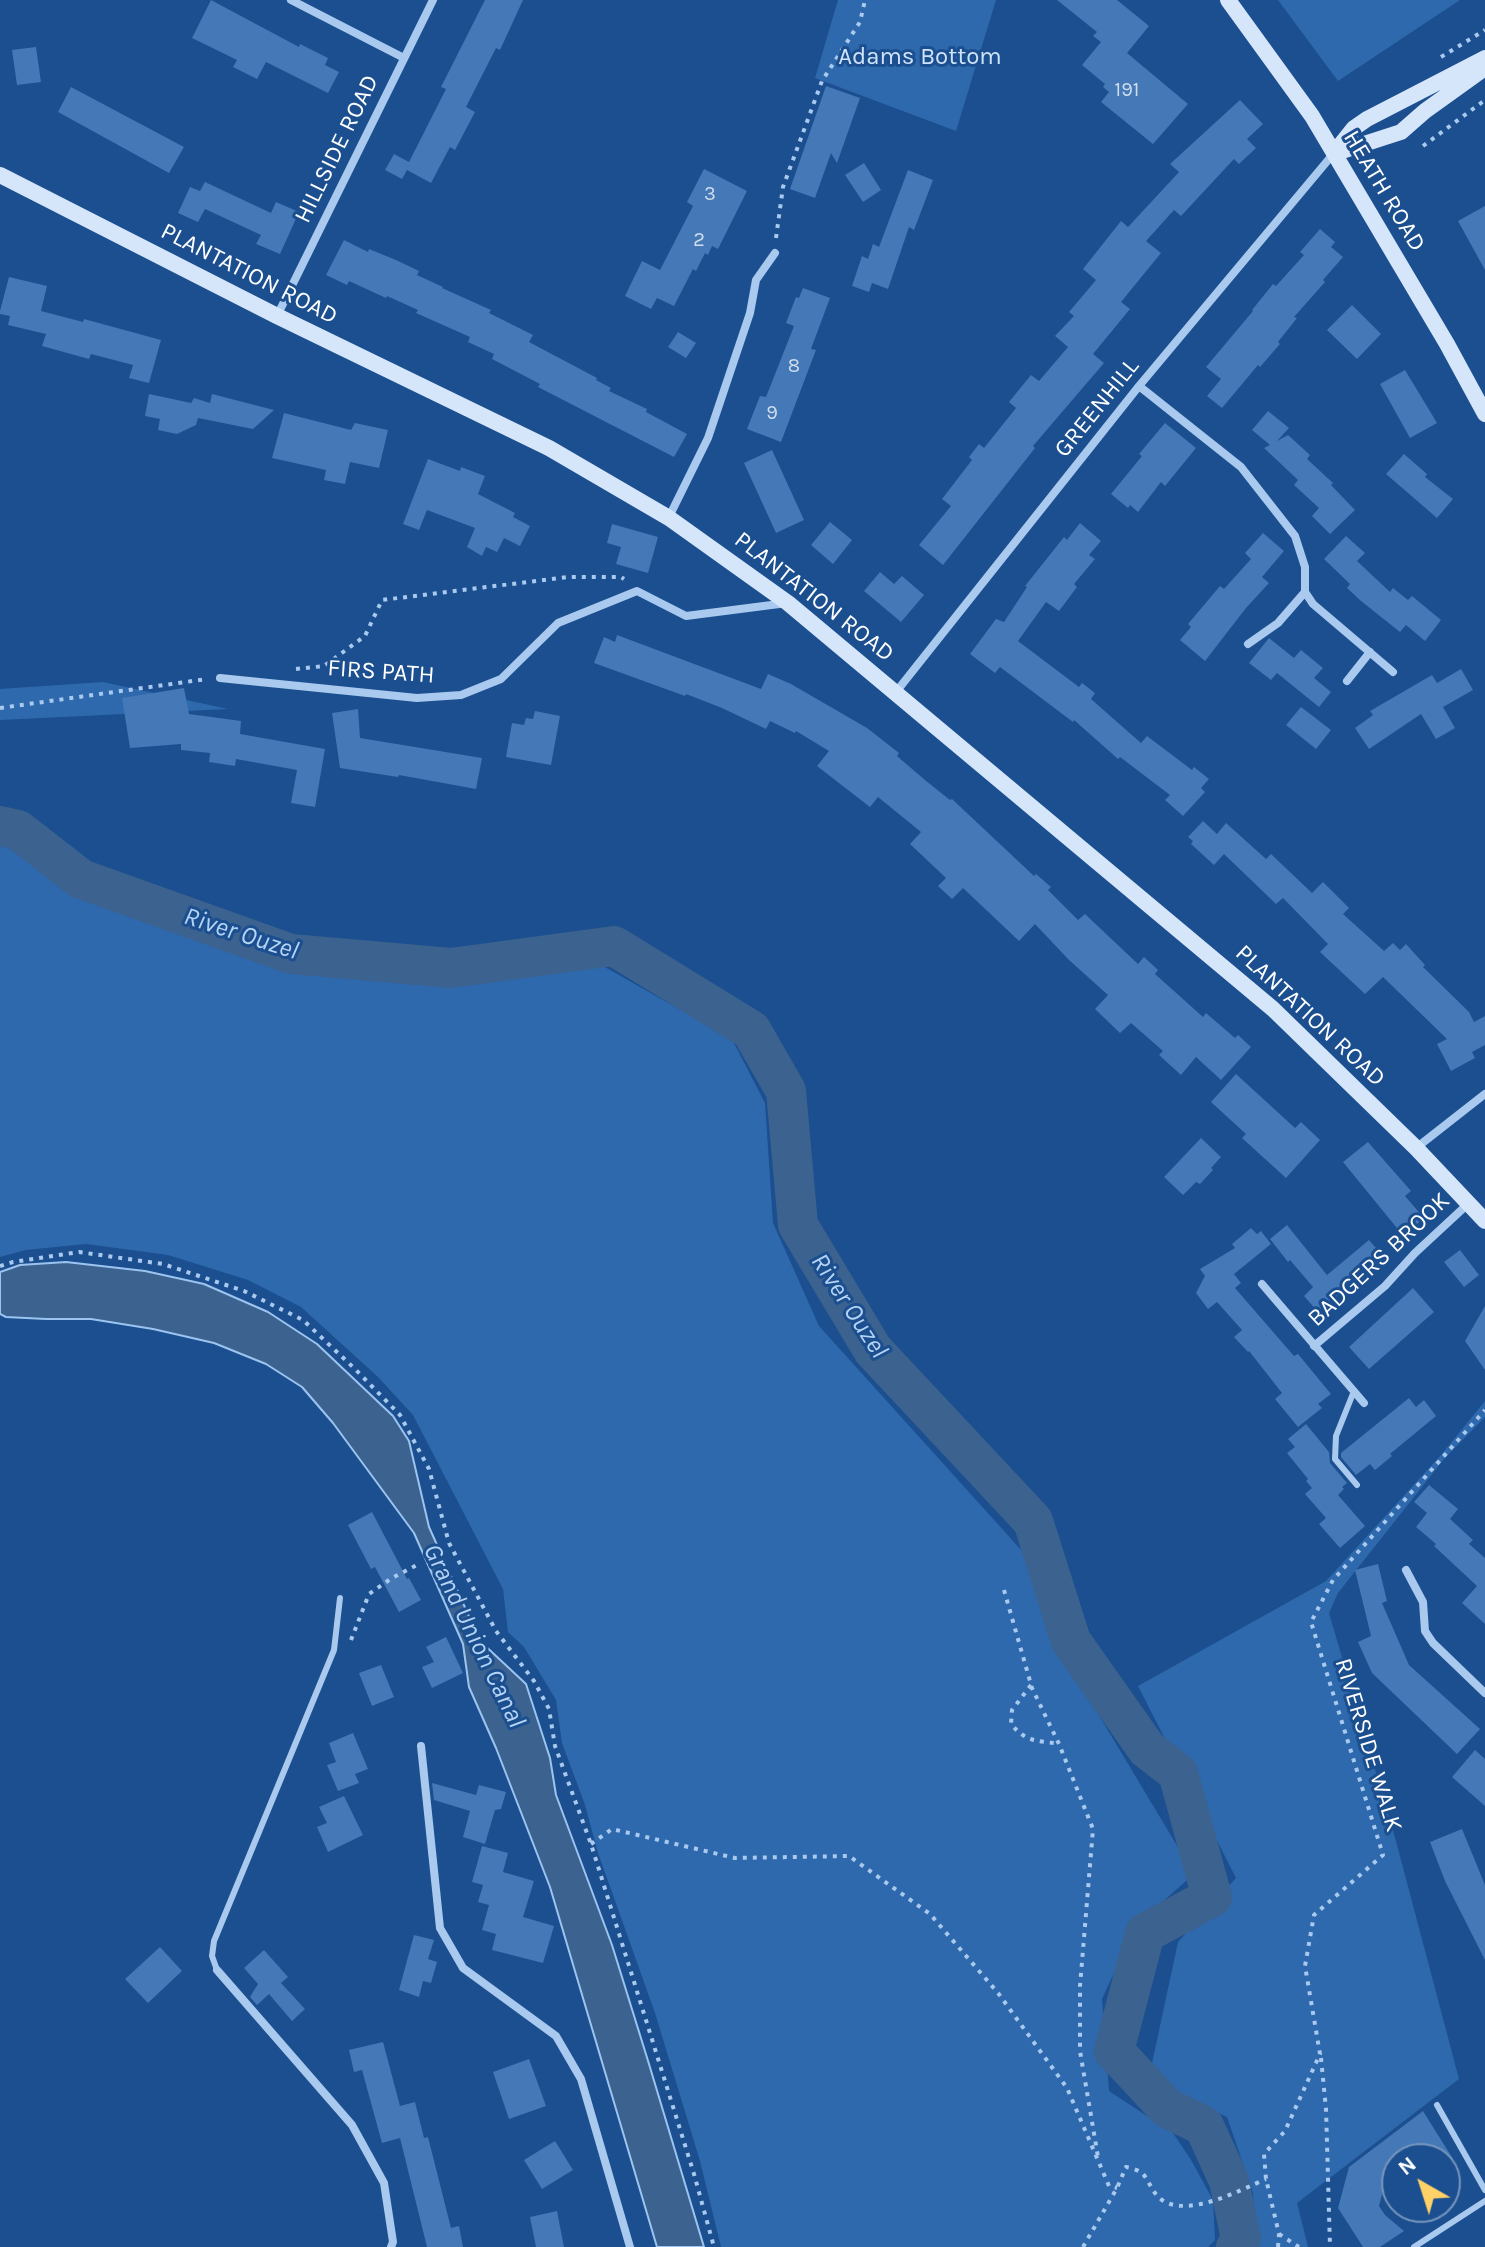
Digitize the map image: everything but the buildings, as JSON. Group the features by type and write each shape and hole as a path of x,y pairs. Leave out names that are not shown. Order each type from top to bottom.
{"street":[{"path":"291,0 404,58"},
{"name":"HILLSIDE ROAD","path":"277,316 433,0"},
{"name":"HEATH ROAD","path":"1228,0 1271,57 1334,153 1485,414"},
{"path":"1334,153 1354,128 1367,119 1485,58"},
{"path":"1334,153 1401,132 1485,68"},
{"name":"GREENHILL","path":"896,692 1139,386 1334,153"},
{"name":"PLANTATION ROAD","path":"0,175 277,316 549,448 669,518 788,603 1273,1009 1416,1148 1485,1221"},
{"path":"669,518 708,438 750,313 756,280 775,253"},
{"path":"1139,386 1241,467 1295,536 1305,567 1305,592 1313,604 1393,672"},
{"path":"637,591 686,616 788,603"},
{"name":"FIRS PATH","path":"220,678 417,698 461,695 501,679 558,623 637,591"},
{"path":"1248,644 1278,623 1305,592"},
{"path":"1347,681 1370,652"},
{"path":"1416,1148 1485,1094"},
{"name":"BADGERS BROOK","path":"1314,1346 1385,1286 1415,1253 1470,1203"},
{"name":"BADGERS BROOK","path":"1262,1284 1364,1403"},
{"path":"1406,1570 1423,1602 1425,1631 1433,1643 1485,1693"},
{"path":"421,1746 440,1928 463,1968 556,2036 581,2079 630,2247"},
{"path":"217,1970 352,2125 384,2183 393,2242 391,2247"}],"lane":[{"path":"1354,1391 1336,1436 1335,1459 1357,1485"},
{"path":"217,1970 212,1956 214,1941 334,1650 340,1598"},
{"path":"1437,2105 1485,2190"},
{"path":"1414,2247 1485,2201"}],"path":[{"path":"775,253 783,187 822,81 860,22 865,0"},
{"path":"1423,146 1485,100"},
{"path":"294,669 324,666 365,636 382,600 568,577 621,577 637,591"},
{"path":"0,708 220,678"},
{"path":"0,1266 79,1252 163,1264 244,1291 303,1320 400,1415 429,1469 449,1543 496,1631 534,1681 549,1709 555,1746 591,1844 714,2247"},
{"name":"RIVERSIDE WALK","path":"1320,2054 1305,1966 1314,1915 1383,1855 1311,1622 1333,1580 1485,1410"},
{"path":"1004,1590 1031,1685 1093,1829 1080,1986 1080,2051 1099,2163"},
{"path":"1031,1685 1012,1710 1011,1724 1029,1740 1059,1744"},
{"path":"591,1844 612,1829 735,1858 849,1856 930,1914 998,1993 1067,2088 1109,2186 1117,2188"},
{"path":"1278,2247 1279,2234 1266,2179 1264,2154 1285,2131 1320,2054"},
{"path":"1320,2054 1326,2109 1330,2247"},
{"path":"1083,2247 1126,2167 1142,2172 1162,2200 1172,2204 1218,2200 1266,2179"},
{"path":"1279,2234 1299,2247"}],"green space":[{"name":"Adams Bottom","path":"838,0 996,0 956,131 815,78"},
{"path":"1278,0 1460,0 1338,81"},
{"path":"103,682 228,709 0,720 0,689"},
{"path":"0,843 114,911 290,966 447,978 603,966 732,1039 765,1103 773,1223 819,1326 1023,1552 1058,1647 1194,1874 1136,1925 1102,1999 1109,2091 1173,2133 1191,2160 1213,2200 1215,2240 1208,2247 721,2247 700,2161 655,2013 562,1743 556,1700 524,1647 508,1632 503,1589 413,1415 378,1377 301,1307 248,1280 168,1255 86,1244 26,1250 0,1257"},
{"path":"1485,1401 1485,1417 1444,1459 1338,1593 1329,1613 1396,1841 1459,2079 1297,2203 1308,2247 1255,2247 1253,2193 1227,2117 1148,2082 1178,1942 1236,1878 1138,1686 1326,1581 1441,1455"}],"water":[{"name":"Grand Union Canal","path":"66,1262 145,1271 204,1284 268,1312 317,1344 393,1416 409,1441 429,1527 480,1641 526,1684 550,1758 556,1795 612,1945 704,2247 657,2247 550,1887 469,1687 463,1644 414,1533 333,1423 302,1387 266,1364 214,1343 153,1329 91,1319 6,1317 0,1314 0,1272 20,1265"}],"waterway":[{"name":"River Ouzel","path":"0,826 18,830 81,879 291,954 451,968 614,946 751,1030 786,1091 798,1225 873,1350 1033,1521 1071,1641 1147,1749 1178,1773 1212,1897 1145,1933 1114,2051 1167,2108 1204,2126 1229,2181 1241,2239 1236,2247"}]}
